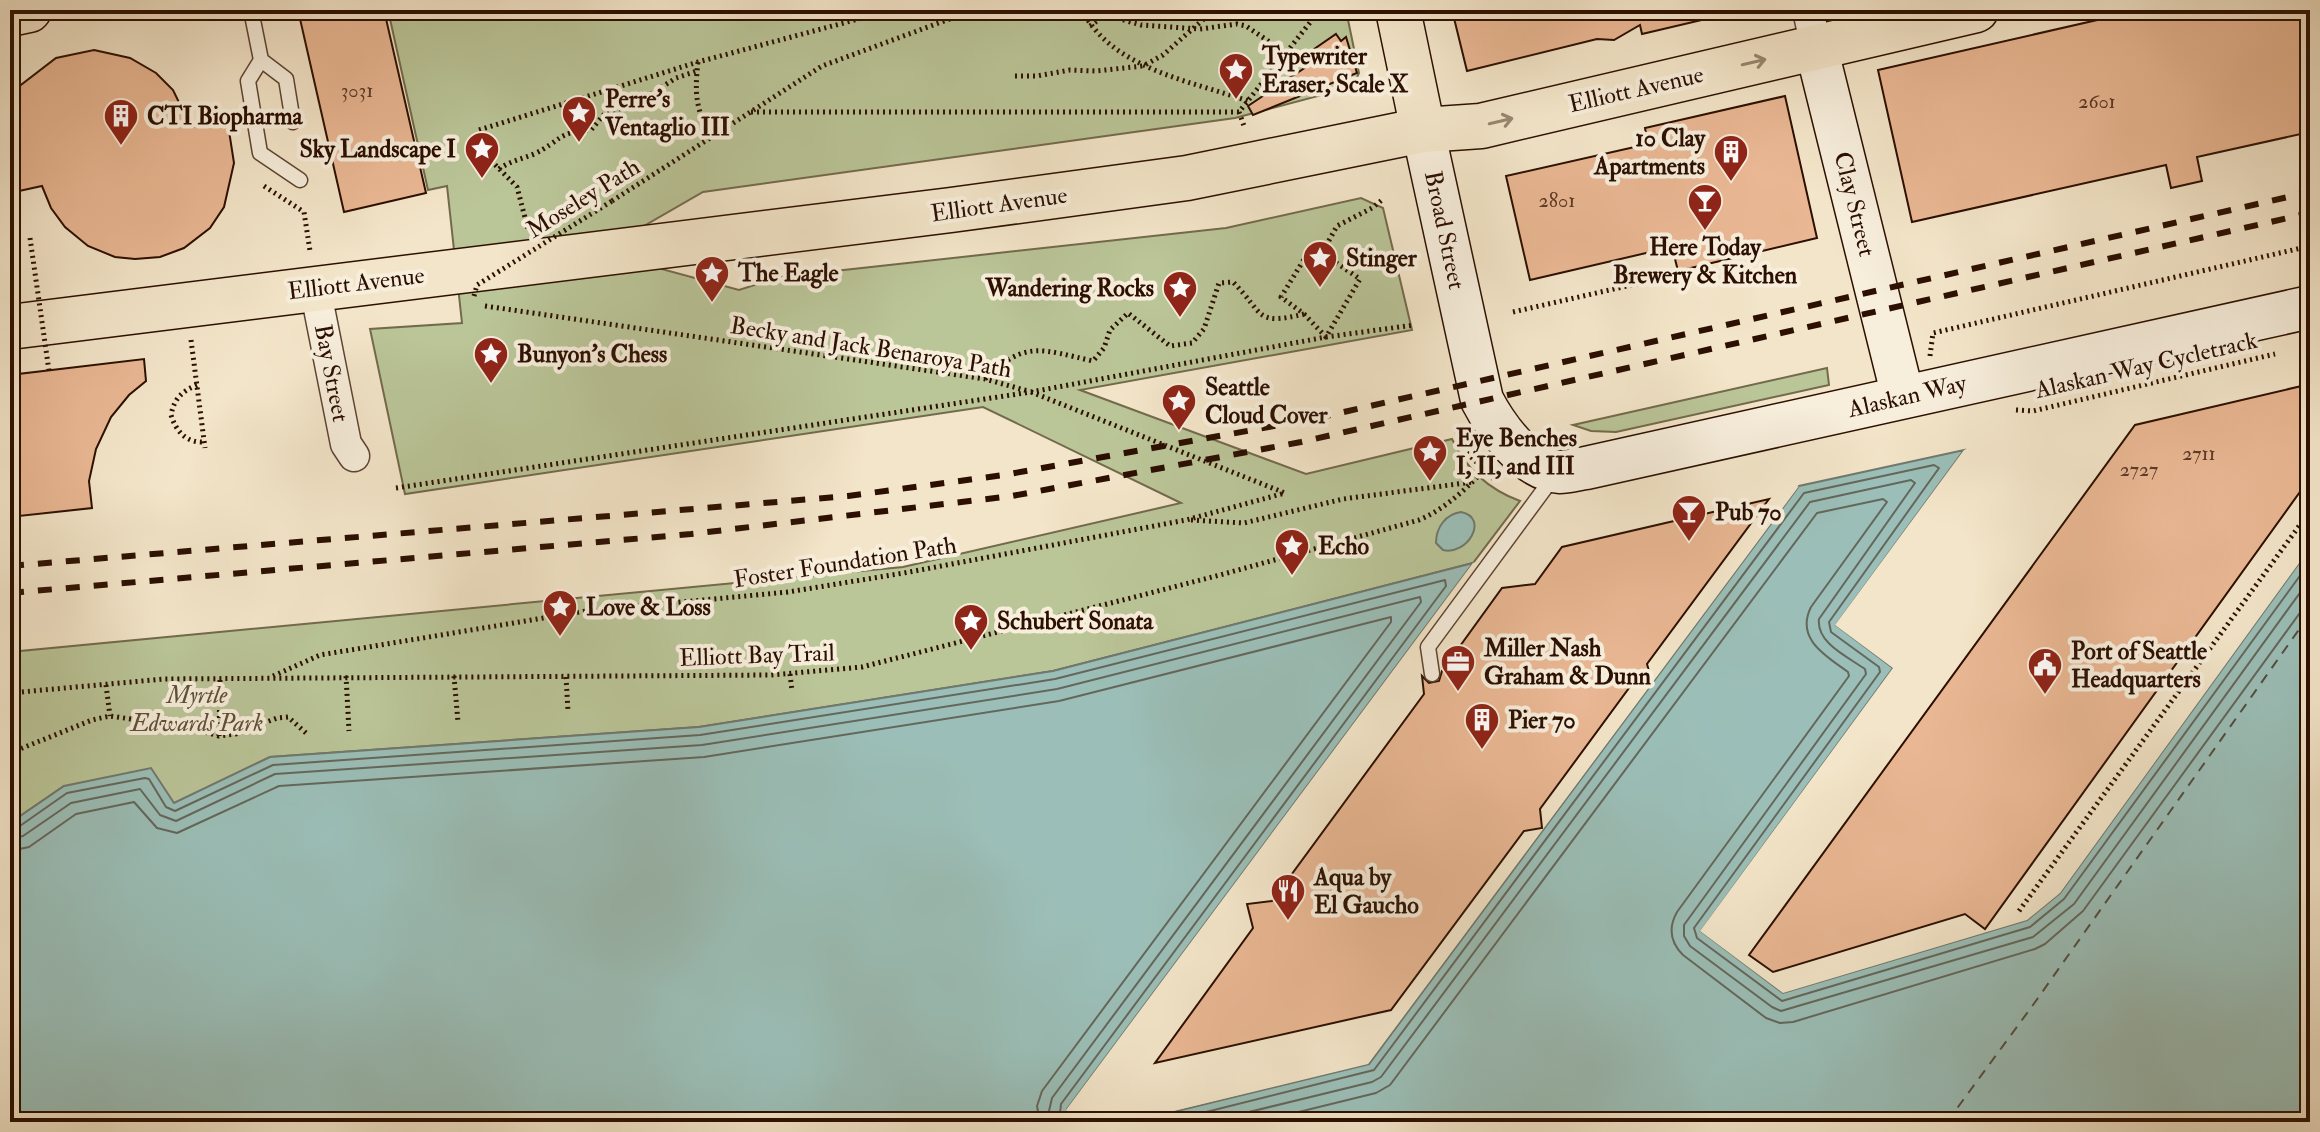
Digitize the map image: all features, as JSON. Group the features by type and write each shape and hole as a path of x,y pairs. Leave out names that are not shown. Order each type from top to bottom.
{"main road":[{"path":"10,14 29,10"},
{"name":"Broad Street","path":"1398,10 1482,400 1493,422 1497,457"},
{"name":"Elliott Avenue","path":"10,327 312,270 920,214 1187,178 1423,130 1481,126 1812,28 1976,10"},
{"name":"Clay Street","path":"1812,28 1903,397"},
{"name":"Alaskan Way","path":"1557,472 2310,307"},
{"path":"1497,457 1531,460 1557,472"}],"street":[{"name":"Bay Street","path":"312,270 346,444 354,456"}],"lane":[{"path":"251,10 261,60 286,79 293,122"},
{"path":"261,60 248,81 260,153 300,180"},
{"path":"1432,674 1428,647 1557,472"}],"path":[{"path":"479,130 698,62 892,10"},
{"name":"Moseley Path","path":"474,296 477,285 822,66 974,10"},
{"path":"1082,10 1090,26 1107,42 1143,66 1248,101"},
{"path":"1015,76 1143,66 1163,55 1214,10"},
{"path":"1239,112 1320,10"},
{"path":"1090,26 1101,18 1113,17 1141,25 1192,29 1237,24 1246,26 1286,53"},
{"path":"698,62 694,89 697,108 709,139"},
{"path":"499,169 512,160 533,154 568,131 591,130 607,111 630,107 676,78 697,71"},
{"path":"751,112 1239,112"},
{"path":"1239,112 1244,126"},
{"path":"470,139 517,187 523,209"},
{"path":"264,186 304,212 312,270"},
{"path":"1322,253 1337,226 1382,200"},
{"path":"30,238 49,371"},
{"path":"1930,357 1933,333 2310,246"},
{"path":"1311,248 1360,279 1326,337 1304,314 1281,297 1311,248"},
{"path":"1513,312 1671,276"},
{"path":"985,379 1021,352 1039,349 1093,361 1104,348 1110,330 1128,313 1170,346 1192,343 1204,329 1219,283 1233,282 1258,313 1275,321 1304,314"},
{"name":"Becky and Jack Benaroya Path","path":"474,296 479,305 985,379 1031,392 1285,493"},
{"path":"396,488 1031,392 1326,337 1414,325"},
{"path":"191,340 197,385 205,445 182,434 171,415 177,398 197,385"},
{"name":"Alaskan Way Cycletrack","path":"2007,408 2033,411 2280,353"},
{"name":"Elliott Bay Trail","path":"10,693 164,679 790,674 862,667 1419,520 1437,512 1474,482 1497,457"},
{"path":"1186,520 1244,523 1343,499 1474,482"},
{"name":"Foster Foundation Path","path":"269,678 320,655 586,611 788,592 1186,520 1285,493"},
{"path":"2019,911 2310,511"},
{"path":"790,674 792,691"},
{"path":"346,676 349,731"},
{"path":"454,676 458,722"},
{"path":"566,677 568,711"},
{"path":"219,736 220,679"},
{"path":"106,685 110,716"},
{"path":"10,753 92,720 110,716 187,727 219,736 236,734 277,718 288,717 306,733"}],"green space":[{"name":"Myrtle Edwards Park","path":"388,10 1346,10 1359,73 1352,87 1235,118 703,192 599,252 739,290 780,277 1226,228 1361,198 1383,208 1412,330 1080,390 1306,474 1452,439 1464,460 1480,477 1520,501 1473,563 1053,671 699,727 270,757 173,804 64,786 10,823 10,652 903,567 1181,503 983,407 405,494 370,329 462,323 447,186 428,190"},
{"path":"1827,368 1829,385 1616,432 1591,431 1573,425"}],"water":[{"path":"1964,450 1836,625 1893,668 1701,931 1783,993 2027,920 2060,893 2310,548 2310,1122 1132,1122 1369,1064 1799,486"},
{"path":"1461,512 1474,521 1472,536 1460,547 1443,550 1436,543 1440,527 1446,518"},
{"path":"1473,563 1067,1109 1082,1122 10,1122 10,823 64,786 151,768 174,803 270,757 699,727 1053,671"}],"pier":[{"path":"1967,449 1841,625 1896,665 1896,670 1706,930 1784,989 2025,916 2057,890 2310,544 2310,548 2060,893 2027,920 1783,993 1700,931 1893,668 1835,625"},
{"path":"1799,486 1368,1064 1128,1122 1131,1118 1366,1061 1793,488"},
{"path":"1476,562 1072,1109 1086,1122 1082,1122 1066,1110"}],"building":[{"path":"298,10 384,10 426,193 344,212"},
{"path":"1452,10 1705,10 1706,19 1642,34 1640,25 1614,40 1597,39 1467,71"},
{"path":"2141,10 2310,10 2310,132 2197,157 2202,181 2171,188 2166,165 1912,222 1878,70"},
{"path":"1336,34 1341,41 1346,37 1357,73 1253,115 1248,106 1309,65 1304,56"},
{"name":"CTI Biopharma","path":"94,50 130,58 156,73 173,90 191,127 227,118 234,163 224,207 210,228 184,248 160,257 115,257 88,246 65,227 51,208 42,186 10,193 10,101 17,88 56,58"},
{"path":"1785,96 1817,238 1678,271 1672,247 1530,280 1506,176 1648,144 1645,128"},
{"path":"144,359 146,381 129,395 111,417 96,449 89,481 92,508 10,517 10,375"},
{"name":"Port of Seattle Headquarters","path":"2310,384 2310,478 1985,929 1965,914 1773,972 1749,955 2135,425"},
{"name":"Pier 70","path":"1769,499 1647,664 1652,682 1632,684 1540,809 1542,828 1524,831 1391,1010 1155,1063 1253,928 1247,904 1272,901 1424,694 1422,676 1429,683 1439,681 1442,671 1502,588 1535,584 1562,547"}],"ferry route":[{"path":"1947,1122 2310,614"}],"railway":[{"path":"10,566 848,496 1004,475 1313,419 2310,192"},
{"path":"10,593 691,534 1012,496 1301,442 2310,213"}],"place":[{"name":"Typewriter Eraser, Scale X","path":"1236,101"},
{"name":"Perre’s Ventaglio III","path":"579,144"},
{"name":"CTI Biopharma","path":"121,147"},
{"name":"Sky Landscape I","path":"482,180"},
{"name":"10 Clay Apartments","path":"1731,183"},
{"name":"Here Today Brewery & Kitchen","path":"1705,232"},
{"name":"Stinger","path":"1320,289"},
{"name":"The Eagle","path":"712,304"},
{"name":"Wandering Rocks","path":"1180,319"},
{"name":"Bunyon's Chess","path":"491,385"},
{"name":"Seattle Cloud Cover","path":"1179,432"},
{"name":"Eye Benches I, II, and III","path":"1430,483"},
{"name":"Pub 70","path":"1689,543"},
{"name":"Echo","path":"1292,577"},
{"name":"Love & Loss","path":"560,638"},
{"name":"Schubert Sonata","path":"971,652"},
{"name":"Miller Nash Graham & Dunn","path":"1458,693"},
{"name":"Port of Seattle Headquarters","path":"2045,696"},
{"name":"Pier 70","path":"1482,751"},
{"name":"Aqua by El Gaucho","path":"1288,922"}]}
